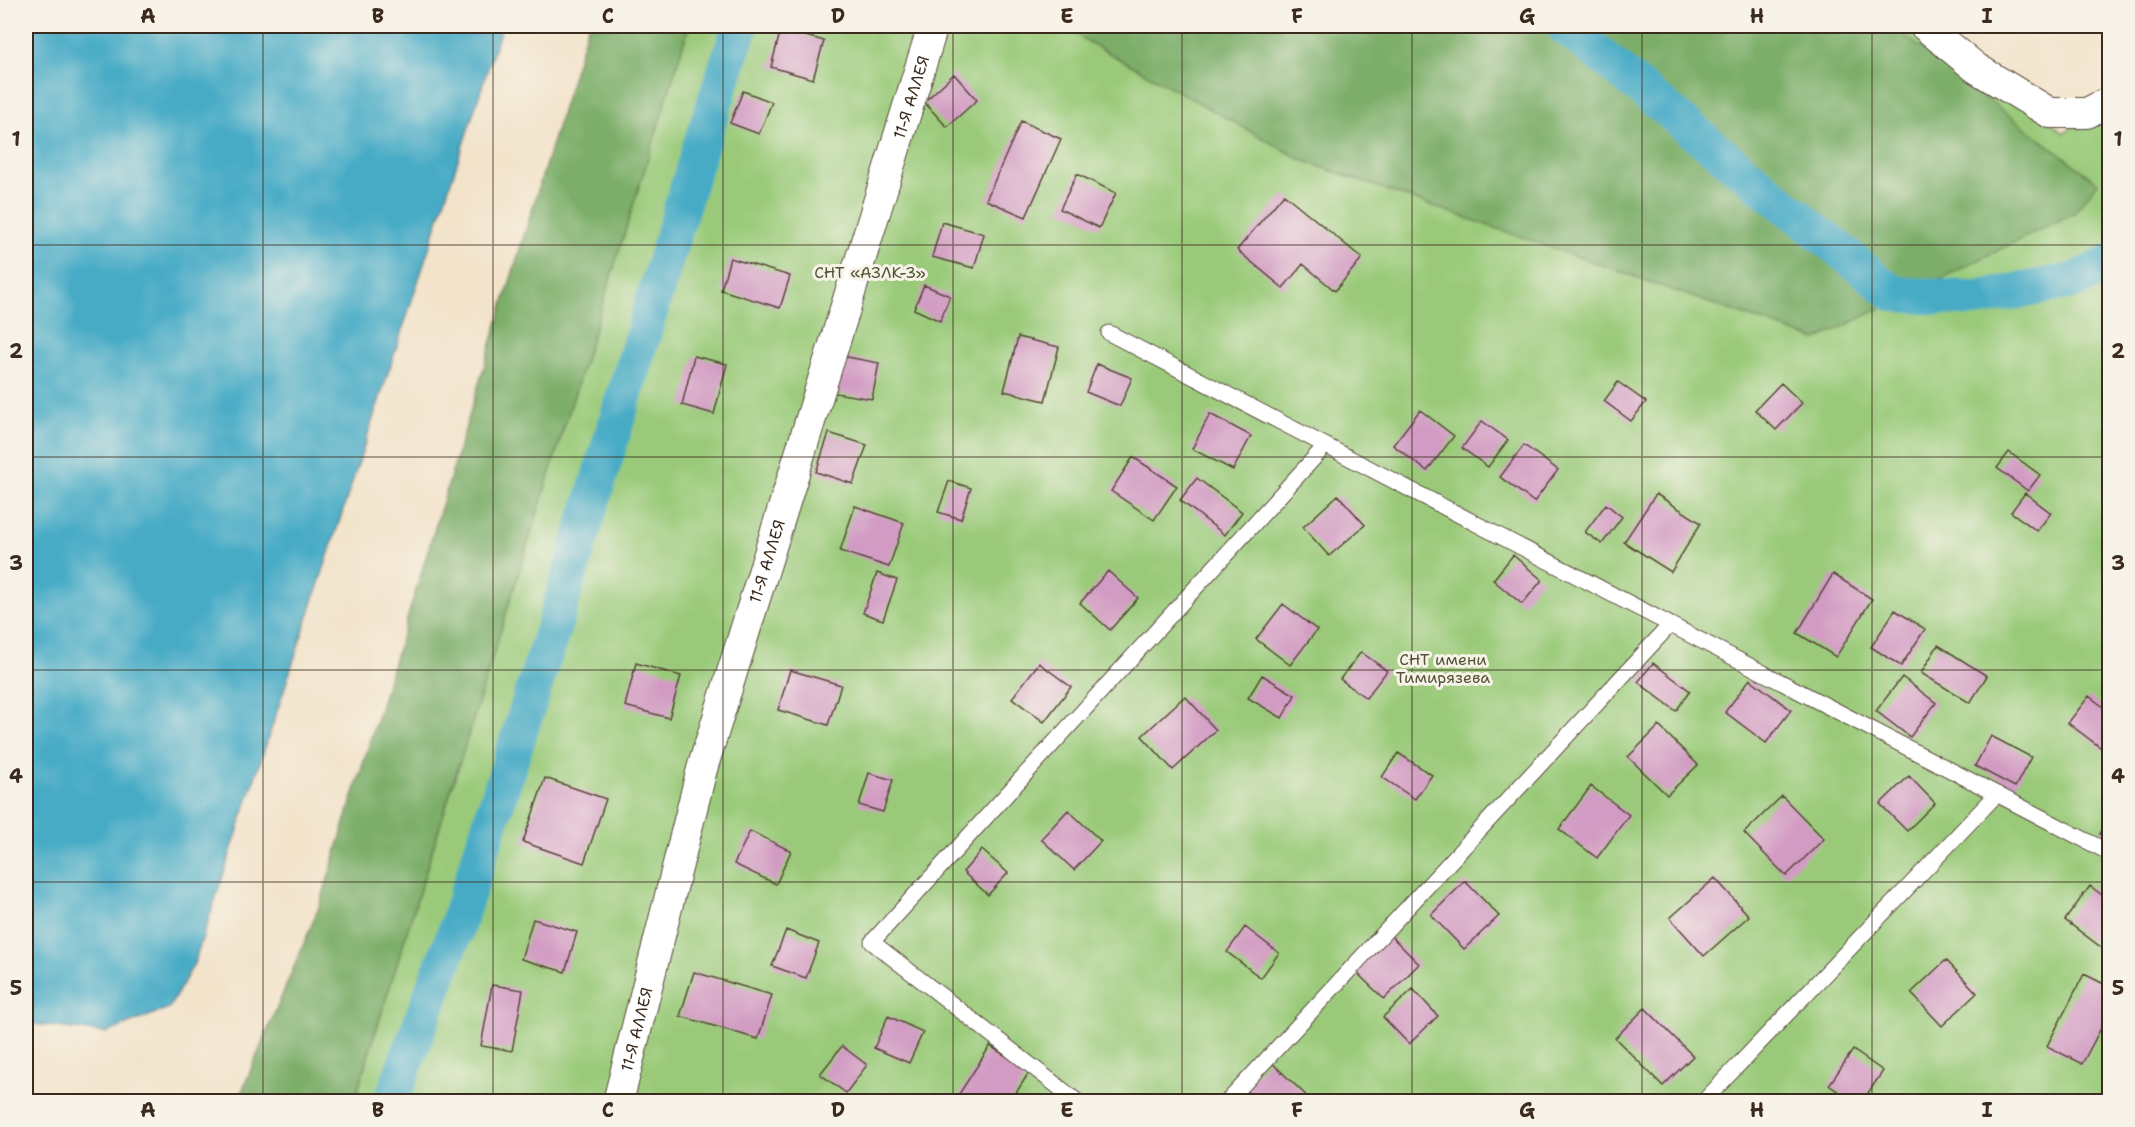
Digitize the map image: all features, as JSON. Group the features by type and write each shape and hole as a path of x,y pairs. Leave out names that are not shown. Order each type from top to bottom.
{"street":[{"name":"11-Я АЛЛЕЯ","path":"618,1101 702,769 933,26"},
{"path":"1925,26 1976,68 2050,113 2087,113 2109,101"}],"lane":[{"path":"1108,333 2109,853"},
{"path":"1078,1101 872,942 1325,446"},
{"path":"1227,1101 1670,625"},
{"path":"1703,1101 1997,794"}],"green space":[{"path":"588,26 689,26 354,1101 225,1101 240,1096 320,905"},
{"path":"689,26 1929,26 2064,133 2109,102 2109,1101 354,1102","holes":["1199,102 1816,340 1304,161"]},
{"path":"1060,26 1892,26 2098,183 2074,213 1816,340 1304,161"}],"water":[{"path":"26,26 502,26 194,964 169,1008 106,1033 26,1023"}],"building":[{"path":"781,29 824,41 813,79 771,67"},
{"path":"954,74 977,100 947,127 924,102"},
{"path":"743,91 772,102 759,134 730,123"},
{"path":"1021,121 1061,139 1026,217 986,200"},
{"path":"1077,174 1116,193 1099,228 1060,209"},
{"path":"1284,194 1362,258 1335,291 1303,264 1283,288 1237,250"},
{"path":"942,222 984,234 974,268 932,257"},
{"path":"730,258 790,276 780,308 721,290"},
{"path":"924,285 950,296 940,321 914,309"},
{"path":"1018,337 1059,347 1045,401 1004,391"},
{"path":"694,356 727,364 714,414 682,405"},
{"path":"842,356 879,363 872,399 835,393"},
{"path":"1097,364 1132,378 1120,406 1086,392"},
{"path":"1618,382 1646,402 1631,421 1604,401"},
{"path":"1781,383 1802,403 1776,430 1755,410"},
{"path":"1420,410 1454,436 1427,471 1393,445"},
{"path":"1210,414 1251,436 1233,470 1192,449"},
{"path":"1482,421 1508,440 1488,467 1462,448"},
{"path":"829,433 867,445 853,484 816,472"},
{"path":"1524,445 1558,470 1534,502 1500,477"},
{"path":"2009,452 2040,475 2028,491 1997,468"},
{"path":"1133,457 1177,486 1154,520 1111,491"},
{"path":"1197,478 1242,512 1225,535 1180,500"},
{"path":"949,481 971,488 961,519 938,512"},
{"path":"2025,493 2051,513 2037,531 2011,512"},
{"path":"1656,494 1701,523 1671,572 1624,542"},
{"path":"1338,495 1365,525 1329,556 1303,527"},
{"path":"1606,504 1622,517 1602,544 1585,532"},
{"path":"855,506 904,523 889,567 840,551"},
{"path":"1513,555 1542,580 1522,604 1493,580"},
{"path":"1108,571 1138,598 1110,630 1080,603"},
{"path":"877,573 897,580 883,620 863,613"},
{"path":"1833,574 1872,599 1836,657 1797,633"},
{"path":"1283,604 1317,630 1290,665 1256,639"},
{"path":"1895,610 1925,629 1901,666 1871,647"},
{"path":"1938,645 1987,676 1970,703 1921,673"},
{"path":"1361,652 1387,671 1366,698 1340,679"},
{"path":"636,663 681,676 669,718 625,706"},
{"path":"1039,663 1071,687 1044,722 1012,698"},
{"path":"1653,663 1690,691 1676,711 1638,682"},
{"path":"790,670 841,685 828,725 778,710"},
{"path":"1262,675 1295,695 1282,718 1248,698"},
{"path":"1902,677 1936,703 1910,737 1876,711"},
{"path":"1750,679 1791,710 1766,743 1725,712"},
{"path":"1185,696 1216,730 1173,770 1142,736"},
{"path":"2089,696 2110,712 2110,742 2104,750 2068,723"},
{"path":"1659,726 1698,765 1667,795 1628,757"},
{"path":"1991,736 2031,757 2015,787 1975,766"},
{"path":"1398,753 1432,775 1415,799 1382,777"},
{"path":"869,773 893,780 883,812 859,805"},
{"path":"1909,776 1935,803 1907,831 1880,804"},
{"path":"545,778 606,799 584,863 523,842"},
{"path":"1591,786 1629,815 1597,858 1559,829"},
{"path":"1782,796 1824,839 1786,876 1744,833"},
{"path":"1068,810 1101,841 1074,870 1041,839"},
{"path":"2110,816 2110,839 2100,834"},
{"path":"750,831 791,851 776,884 734,864"},
{"path":"982,850 1008,873 988,895 963,872"},
{"path":"1715,878 1749,916 1704,956 1670,918"},
{"path":"1465,881 1499,916 1464,949 1431,915"},
{"path":"2090,886 2110,901 2110,954 2065,920"},
{"path":"533,919 577,932 565,972 521,959"},
{"path":"1245,927 1279,953 1261,978 1227,952"},
{"path":"786,930 819,943 806,978 772,966"},
{"path":"1390,935 1419,964 1384,999 1355,971"},
{"path":"1946,960 1977,993 1942,1026 1911,993"},
{"path":"694,972 772,995 758,1039 680,1016"},
{"path":"2084,974 2110,987 2110,1011 2082,1064 2047,1046"},
{"path":"492,985 523,990 512,1051 481,1046"},
{"path":"1413,989 1438,1016 1409,1044 1383,1017"},
{"path":"1645,1008 1693,1056 1663,1086 1615,1038"},
{"path":"888,1016 923,1032 909,1063 874,1048"},
{"path":"842,1046 867,1065 846,1093 820,1074"},
{"path":"990,1046 1030,1071 1010,1102 971,1102 959,1094"},
{"path":"1853,1050 1883,1071 1862,1102 1853,1102 1829,1085"},
{"path":"1269,1060 1313,1102 1246,1102 1237,1093"}],"waterway":[{"path":"391,1102 456,929 554,626 701,144 740,26"},
{"path":"1564,26 1894,294 1976,299 2077,280 2110,262"}],"park label":[{"name":"СНТ «АЗЛК-3»","path":"870,272"},
{"name":"СНТ имени Тимирязева","path":"1443,668"}]}
